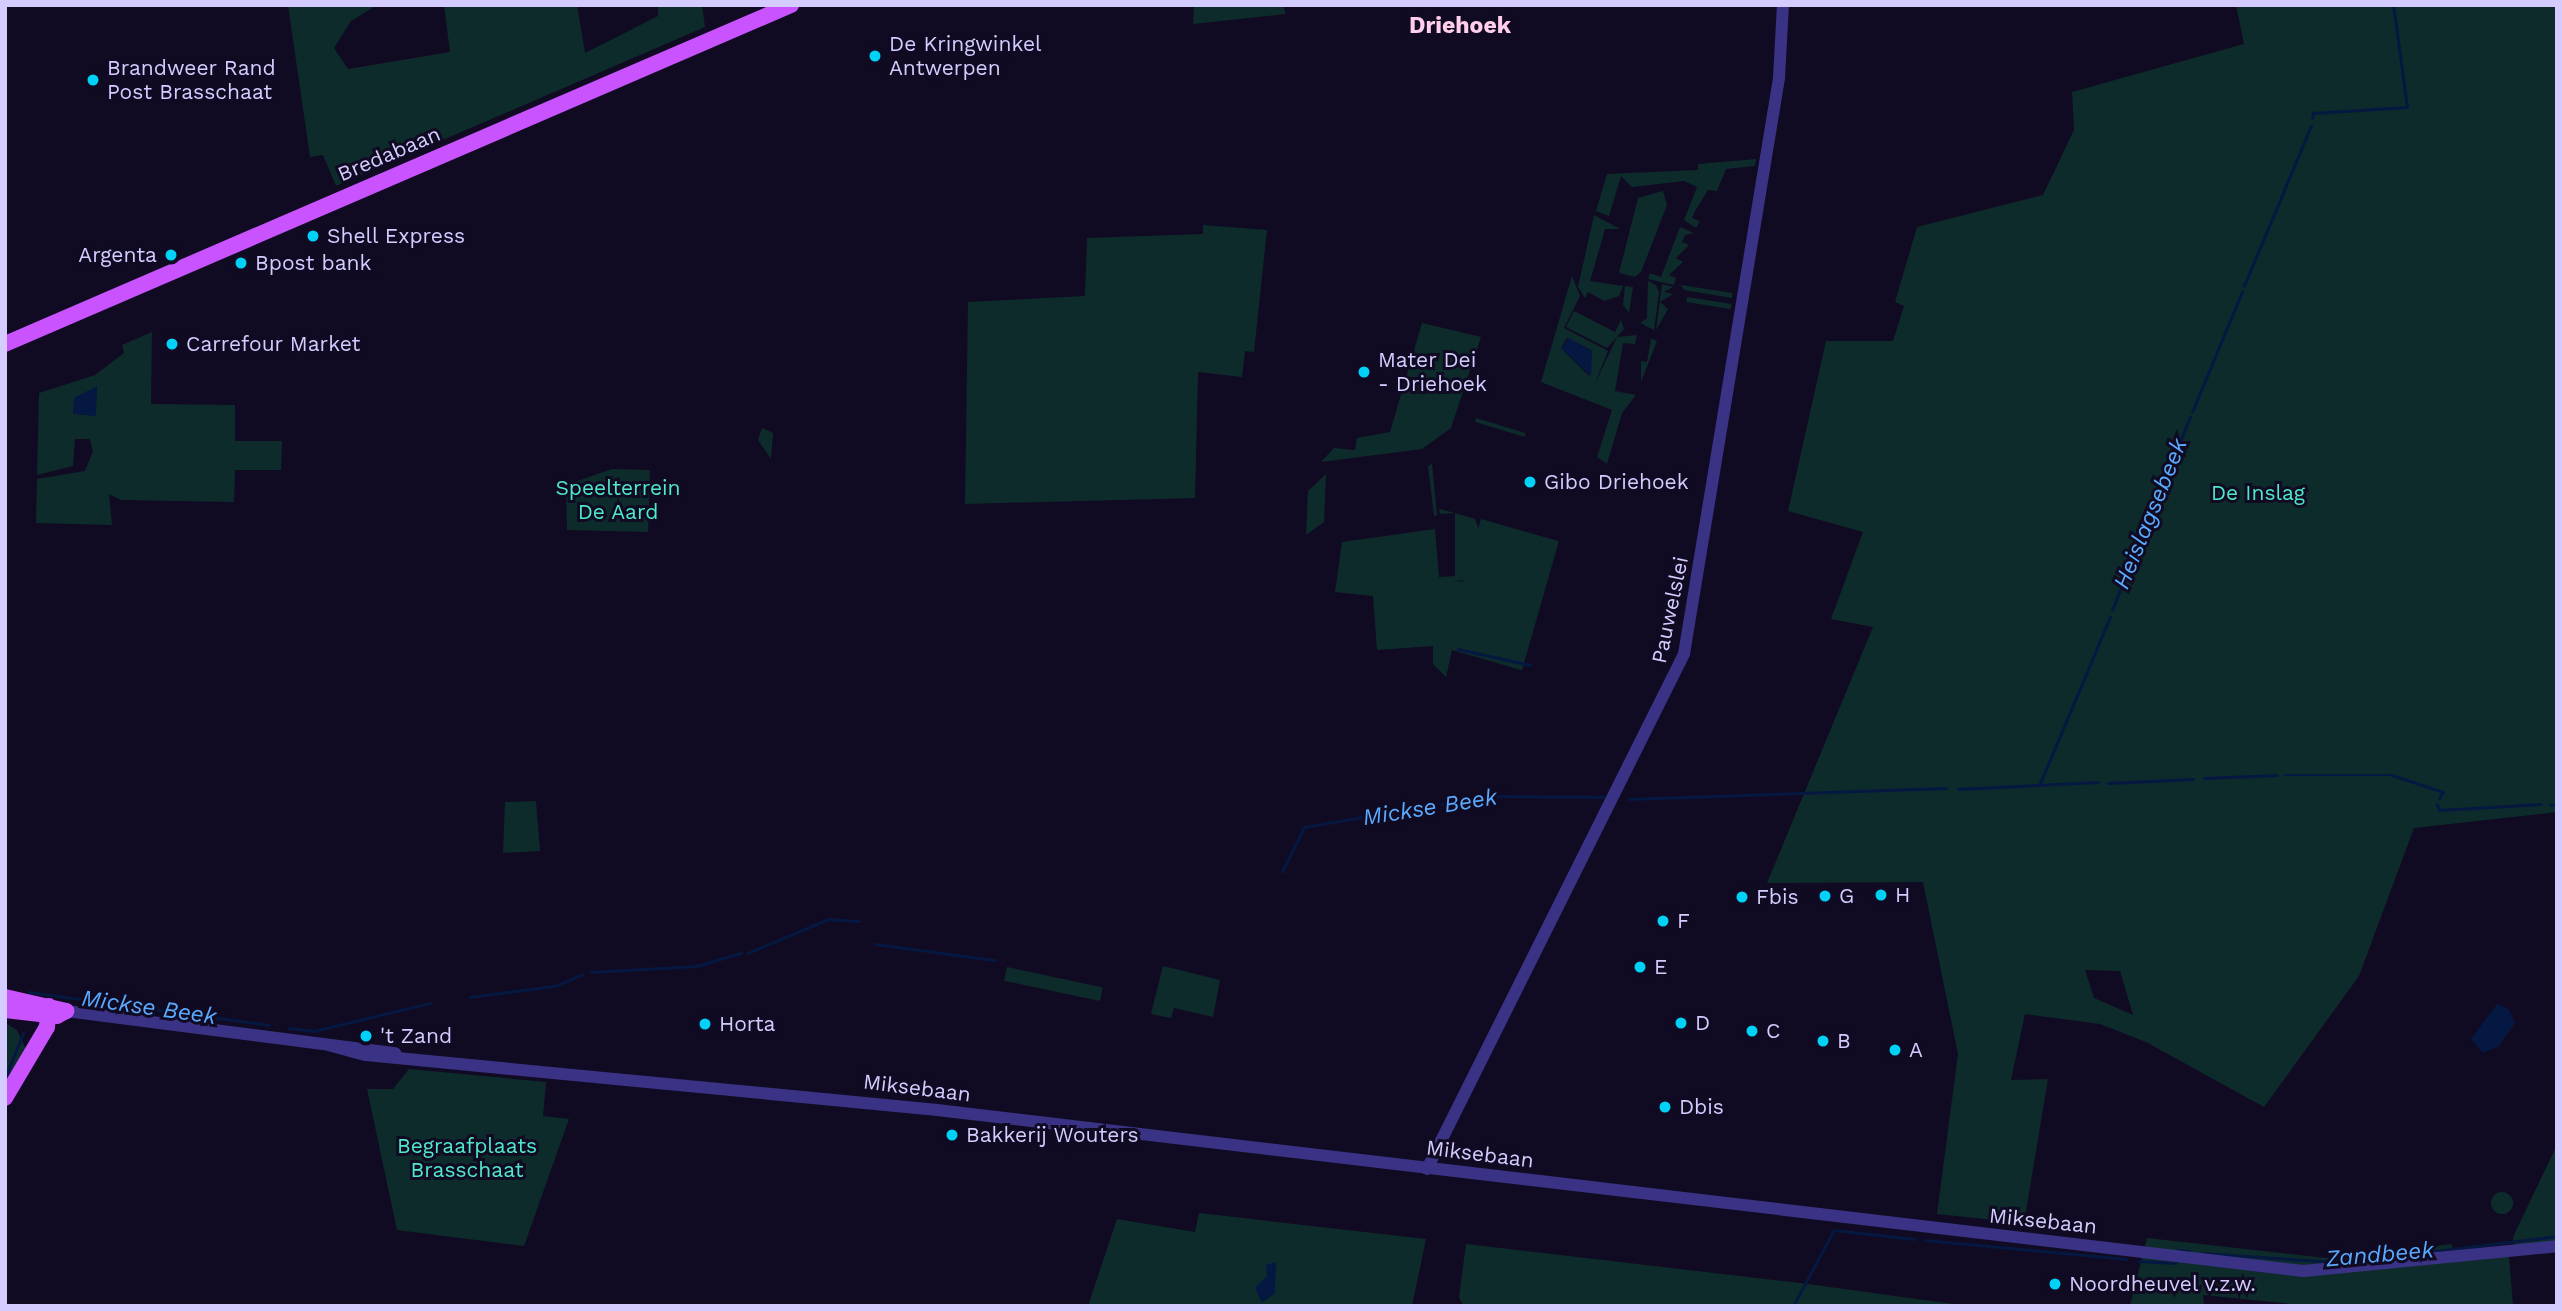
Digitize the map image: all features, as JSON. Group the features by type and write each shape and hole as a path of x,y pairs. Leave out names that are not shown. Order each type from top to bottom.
{"main road":[{"name":"Bredabaan","path":"5,344 791,5"},
{"name":"Miksebaan","path":"5,997 44,1009"},
{"path":"5,1098 35,1041 44,1009"},
{"name":"Miksebaan","path":"5,1010 66,1010"}],"street":[{"name":"Pauwelslei","path":"1427,1169 1684,654 1779,78 1783,5"},
{"name":"Miksebaan","path":"66,1010 399,1055 1427,1169 2304,1271 2557,1245"}],"green space":[{"path":"288,5 377,5 351,21 334,48 348,69 450,52 444,5 577,5 585,53 658,16 658,5 702,5 705,27 336,186 323,155 310,157"},
{"path":"1194,5 1283,5 1286,14 1193,24"},
{"name":"De Inslag","path":"2236,5 2557,5 2557,812 2414,828 2359,976 2264,1107 2146,1042 2100,1024 2025,1014 2011,1080 2048,1079 2024,1223 1937,1214 1958,1054 1923,882 1767,883 1873,627 1831,619 1863,532 1788,511 1826,341 1893,341 1904,306 1895,302 1917,227 2043,195 2074,130 2072,92 2244,44","holes":["2085,970 2120,971 2133,1015 2094,998"]},
{"path":"1756,159 1755,166 1726,169 1717,191 1708,190 1695,211 1692,218 1700,221 1696,228 1684,220 1697,187 1684,181 1632,187 1621,176 1609,216 1596,211 1607,174 1698,170 1698,164"},
{"path":"1663,191 1667,205 1641,272 1635,277 1619,273 1638,198"},
{"path":"1594,215 1620,229 1605,229 1590,281 1623,286 1619,296 1604,301 1588,292 1585,298 1578,287"},
{"path":"1203,225 1267,230 1254,352 1245,351 1242,377 1198,372 1195,498 965,504 968,302 1085,296 1087,238 1203,234"},
{"path":"1680,227 1694,233 1685,235 1682,242 1689,245 1676,258 1683,262 1669,275 1676,278 1674,285 1648,279 1650,273 1661,277"},
{"path":"1572,276 1580,296 1564,328 1608,351 1593,388 1617,337 1637,335 1635,344 1623,343 1615,391 1636,395 1622,413 1607,464 1597,457 1612,410 1541,382","holes":["1567,338 1591,350 1589,376 1561,348"]},
{"path":"1648,281 1656,285 1659,293 1654,330 1640,323 1647,318"},
{"path":"1662,284 1673,287 1664,292 1673,294 1660,302 1668,309 1656,330"},
{"path":"1681,285 1732,293 1732,298 1684,290"},
{"path":"1625,286 1633,287 1629,313 1623,305"},
{"path":"1687,297 1731,304 1731,309 1686,302"},
{"path":"1574,311 1615,332 1621,320 1624,329 1607,348 1566,327"},
{"path":"1422,323 1481,337 1451,428 1422,449 1321,462 1334,448 1355,450 1357,438 1390,432"},
{"path":"152,332 151,404 235,405 235,441 282,441 281,470 235,470 234,502 121,500 109,494 112,525 36,523 37,479 85,471 93,451 90,439 75,439 73,466 37,475 39,393 95,375 124,353 122,345"},
{"path":"1645,336 1657,341 1641,382 1641,361 1647,362 1651,339"},
{"path":"1476,418 1526,433 1525,437 1475,422"},
{"path":"762,428 773,433 771,459 758,440"},
{"path":"1432,464 1437,515 1434,516 1428,466"},
{"name":"Speelterrein De Aard","path":"612,469 650,470 648,532 567,530 566,485"},
{"path":"1326,474 1324,522 1306,535 1308,491"},
{"path":"1439,509 1455,513 1440,514"},
{"path":"1455,513 1475,519 1479,530 1468,581 1455,580 1467,583 1446,677 1433,664 1433,646 1377,650 1373,596 1335,592 1342,542 1435,529 1439,577 1455,576"},
{"path":"1481,519 1559,541 1522,670 1444,648"},
{"path":"536,801 540,851 503,853 505,802"},
{"path":"1163,966 1220,980 1213,1017 1174,1008 1171,1018 1151,1014"},
{"path":"1007,967 1103,987 1100,1001 1004,981"},
{"path":"5,1023 17,1030 26,1049 5,1089"},
{"name":"Begraafplaats Brasschaat","path":"409,1069 546,1082 543,1116 569,1119 524,1246 397,1230 367,1089 393,1089"},
{"path":"2557,1145 2557,1250 2516,1255 2513,1237"},
{"path":"2502,1192 2510,1195 2513,1203 2510,1211 2502,1214 2494,1211 2491,1203 2494,1195"},
{"path":"1199,1213 1426,1239 1412,1306 1088,1306 1117,1219 1195,1232"},
{"path":"2147,1238 2326,1258 2452,1244 2453,1262 2509,1256 2513,1306 2312,1306 2203,1295 2204,1306 2130,1306"},
{"path":"1466,1244 1808,1284 1968,1306 1464,1306 1459,1298"}],"water":[{"path":"1569,338 1592,351 1591,376 1561,348"},
{"path":"97,386 96,416 73,414 74,398"},
{"path":"2497,1004 2509,1009 2515,1023 2499,1046 2483,1053 2471,1039"},
{"path":"1276,1262 1275,1293 1262,1303 1255,1288 1267,1276 1266,1265"}],"waterway":[{"name":"Heislagsebeek","path":"2312,118 2313,113 2407,107 2393,5"},
{"name":"Heislagsebeek","path":"2244,286 2311,126"},
{"name":"Heislagsebeek","path":"2192,412 2242,292"},
{"name":"Heislagsebeek","path":"2112,610 2190,417"},
{"name":"Heislagsebeek","path":"2039,786 2110,617"},
{"path":"1458,649 1530,665"},
{"name":"Mickse Beek","path":"2204,778 2277,775"},
{"name":"Mickse Beek","path":"2285,775 2392,775 2443,792 2440,798"},
{"name":"Mickse Beek","path":"2108,783 2193,779"},
{"name":"Mickse Beek","path":"1958,789 2098,782"},
{"name":"Mickse Beek","path":"1629,799 1946,788"},
{"name":"Mickse Beek","path":"1282,872 1304,827 1487,796 1608,797"},
{"name":"Mickse Beek","path":"2437,804 2440,810 2541,804"},
{"name":"Mickse Beek","path":"2550,805 2557,804"},
{"name":"Mickse Beek","path":"748,953 828,919 859,921"},
{"name":"Mickse Beek","path":"876,944 995,960"},
{"name":"Mickse Beek","path":"591,972 697,966 741,953"},
{"name":"Mickse Beek","path":"470,997 555,986 583,974"},
{"name":"Mickse Beek","path":"29,992 269,1025"},
{"name":"Mickse Beek","path":"289,1028 314,1031 430,1003"},
{"name":"Mickse Beek","path":"5,1078 23,1034"},
{"name":"Zandbeek","path":"1793,1306 1834,1230 1914,1239"},
{"name":"Zandbeek","path":"2411,1254 2557,1236"},
{"name":"Zandbeek","path":"1925,1240 2126,1259"},
{"name":"Zandbeek","path":"2178,1250 2189,1251"},
{"name":"Zandbeek","path":"2202,1253 2335,1262"},
{"name":"Zandbeek","path":"2139,1261 2176,1263"}],"place":[{"name":"De Kringwinkel Antwerpen","path":"875,56"},
{"name":"Brandweer Rand Post Brasschaat","path":"93,80"},
{"name":"Shell Express","path":"313,236"},
{"name":"Argenta","path":"171,255"},
{"name":"Bpost bank","path":"241,263"},
{"name":"Carrefour Market","path":"172,344"},
{"name":"Mater Dei - Driehoek","path":"1364,372"},
{"name":"Gibo Driehoek","path":"1530,482"},
{"name":"H","path":"1881,895"},
{"name":"G","path":"1825,896"},
{"name":"Fbis","path":"1742,897"},
{"name":"F","path":"1663,921"},
{"name":"E","path":"1640,967"},
{"name":"D","path":"1681,1023"},
{"name":"Horta","path":"705,1024"},
{"name":"C","path":"1752,1031"},
{"name":"'t Zand","path":"366,1036"},
{"name":"B","path":"1823,1041"},
{"name":"A","path":"1895,1050"},
{"name":"Dbis","path":"1665,1107"},
{"name":"Bakkerij Wouters","path":"952,1135"},
{"name":"Noordheuvel v.z.w.","path":"2055,1284"}],"district":[{"name":"Driehoek","path":"1460,26"}]}
